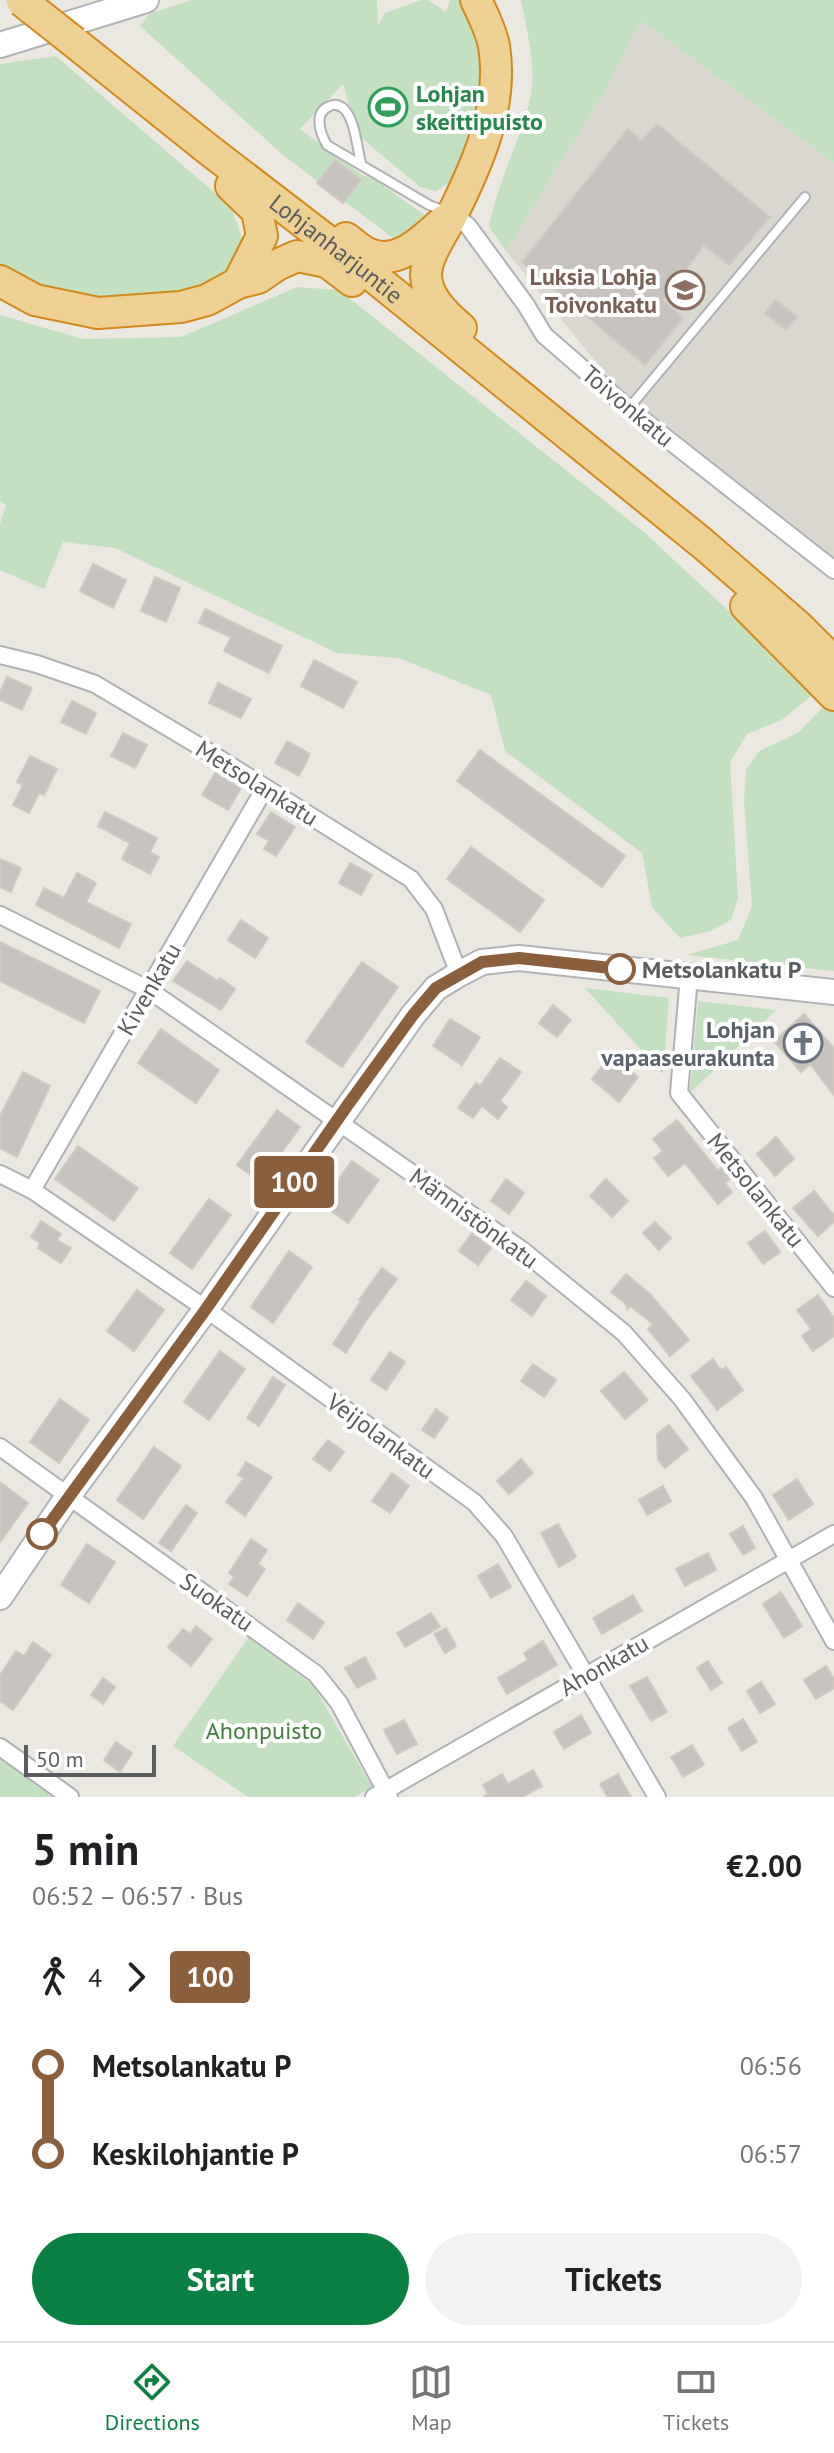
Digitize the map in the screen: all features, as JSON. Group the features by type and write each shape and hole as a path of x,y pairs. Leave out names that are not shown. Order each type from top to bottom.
{"highway":[{"path":"476,0 494,44 495,96 480,155 426,268 431,294 442,313 507,366 521,397"},
{"name":"Lohjanharjuntie","path":"21,1 399,297 750,584 834,662"},
{"path":"209,150 233,188 257,211 260,223 262,236 238,283"},
{"path":"294,216 330,227 369,255 391,257 405,253 453,214"},
{"path":"0,281 35,300 98,313 143,312 207,300 238,283 258,278 297,256 327,262 357,285 399,297"},
{"name":"Lohjanharjuntie","path":"650,502 689,551 834,695"}],"street":[{"path":"0,45 146,0"},
{"name":"Toivonkatu","path":"453,214 468,226 544,335 628,408 834,570"},
{"name":"Metsolankatu","path":"0,655 95,684 411,879 434,909 459,974"},
{"name":"Kivenkatu","path":"32,1190 265,788"},
{"name":"Männistönkatu","path":"0,915 149,990 522,1250 624,1333 682,1399 754,1498 834,1641"},
{"path":"0,1597 68,1496 206,1309 413,1015 436,988 482,962 519,958 834,992"},
{"name":"Metsolankatu","path":"689,976 679,1093 834,1288"},
{"name":"Veijolankatu","path":"0,1174 32,1190 206,1309 474,1502 504,1536 657,1797"},
{"name":"Suokatu","path":"0,1447 316,1674 339,1703 383,1795"},
{"name":"Ahonkatu","path":"383,1795 834,1534"},
{"path":"0,1747 70,1797"}],"lane":[{"path":"361,163 350,119 344,108 328,106 321,114 319,123 327,145 429,205 453,214"},
{"path":"628,408 805,197"}],"shaded area":[{"name":"Luksia Lohja Toivonkatu","path":"641,21 834,163 834,562 613,383 506,251 605,91"}],"green space":[{"path":"192,0 377,0 378,25 385,13 421,0 428,0 446,12 450,0 462,0 472,10 484,68 481,111 451,181 436,191 420,187 358,135 343,84 300,129 362,175 374,179 426,216 428,224 397,241 283,155 140,26 149,14"},
{"path":"521,0 834,0 834,163 641,21 605,91 506,251 489,227 531,91 531,52"},
{"path":"56,56 231,207 243,241 223,285 120,304 51,296 0,269 0,64"},
{"path":"297,287 339,290 645,533 816,692 783,719 747,734 730,762 738,898 731,920 710,931 680,938 652,907 642,853 505,751 491,695 398,658 337,653 115,548 63,542 44,589 0,570 0,524 6,505 0,501 0,315 83,339 181,337"},
{"path":"827,703 834,710 834,971 687,955 738,940 752,906 744,801 746,770 759,751 798,733"},
{"path":"585,988 669,998 663,1074"},
{"path":"698,1001 776,1010 690,1093"},
{"name":"Ahonpuisto","path":"249,1637 313,1685 372,1787 354,1797 248,1797 173,1746"},
{"path":"0,1755 57,1797 0,1797"}],"building":[{"path":"657,124 770,217 729,265 704,245 663,300 683,318 645,365 522,262 628,129 641,141"},
{"path":"335,160 361,180 343,203 317,183"},
{"path":"775,300 797,317 786,330 765,313"},
{"path":"93,564 126,580 113,608 80,591"},
{"path":"155,577 180,588 166,622 141,611"},
{"path":"205,609 282,646 269,673 224,651 231,637 199,623"},
{"path":"314,660 357,682 343,708 301,686"},
{"path":"7,677 32,688 22,710 0,700"},
{"path":"218,683 251,699 241,718 209,703"},
{"path":"72,701 96,713 86,734 61,722"},
{"path":"123,733 147,745 135,768 111,756"},
{"path":"287,741 310,754 299,776 275,763"},
{"path":"480,750 625,856 602,887 457,781"},
{"path":"30,756 57,769 44,795 39,793 29,813 13,805 23,785 17,782"},
{"path":"215,773 241,788 228,810 202,795"},
{"path":"105,812 157,838 150,852 159,857 150,874 122,859 130,843 98,826"},
{"path":"271,812 295,827 276,856 264,849 269,841 257,834"},
{"path":"471,847 544,900 520,932 447,879"},
{"path":"0,859 21,868 11,892 0,887"},
{"path":"350,863 372,875 361,895 339,883"},
{"path":"77,873 96,883 86,902 131,924 119,948 36,905 44,888 64,898"},
{"path":"241,920 268,938 255,958 228,940"},
{"path":"0,942 100,991 84,1023 0,981"},
{"path":"187,961 235,989 221,1010 173,981"},
{"path":"362,962 398,987 342,1067 306,1042"},
{"path":"553,1005 571,1020 557,1037 539,1023"},
{"name":"Lohjan vapaaseurakunta","path":"804,1014 834,1048 834,1095 810,1064 801,1072 774,1041"},
{"path":"450,1019 480,1037 462,1065 433,1046"},
{"path":"161,1029 219,1070 196,1103 138,1063"},
{"path":"611,1055 638,1077 619,1102 592,1079"},
{"path":"500,1058 521,1072 500,1101 507,1107 498,1119 482,1106 473,1118 458,1108 476,1083 480,1086"},
{"path":"23,1072 50,1086 17,1157 0,1148 0,1116"},
{"path":"277,1110 300,1127 260,1182 237,1165"},
{"path":"677,1120 718,1171 721,1168 730,1179 725,1183 732,1192 718,1204 685,1163 668,1176 654,1158 663,1151 653,1139"},
{"path":"776,1137 794,1159 775,1176 757,1154"},
{"path":"78,1146 138,1188 114,1221 55,1179"},
{"path":"352,1161 379,1180 348,1223 321,1203"},
{"path":"506,1179 524,1193 509,1214 491,1201"},
{"path":"606,1179 628,1201 612,1217 590,1196"},
{"path":"814,1191 834,1215 834,1222 818,1236 793,1208"},
{"path":"209,1199 231,1215 192,1269 170,1253"},
{"path":"41,1221 61,1234 57,1240 71,1248 61,1263 38,1248 40,1243 31,1237"},
{"path":"655,1222 671,1238 659,1250 643,1233"},
{"path":"765,1231 780,1252 763,1264 748,1243"},
{"path":"472,1233 491,1248 478,1265 459,1251"},
{"path":"289,1251 312,1267 273,1323 251,1307"},
{"path":"382,1268 397,1279 346,1353 333,1344"},
{"path":"626,1274 650,1294 689,1340 670,1356 648,1329 653,1324 630,1306 628,1309 611,1292"},
{"path":"526,1281 546,1296 532,1316 511,1300"},
{"path":"137,1290 164,1310 134,1351 107,1331"},
{"path":"818,1295 834,1318 834,1336 813,1351 802,1336 811,1329 797,1310"},
{"path":"220,1351 245,1369 209,1420 184,1402"},
{"path":"390,1352 405,1362 386,1390 371,1380"},
{"path":"713,1359 721,1370 726,1367 743,1390 717,1410 691,1376"},
{"path":"533,1364 556,1380 544,1397 521,1381"},
{"path":"624,1372 648,1400 625,1419 601,1391"},
{"path":"273,1377 285,1385 259,1426 247,1418"},
{"path":"60,1399 89,1420 59,1463 30,1442"},
{"path":"436,1409 448,1418 434,1438 422,1430"},
{"path":"669,1425 688,1449 665,1468 658,1460 657,1434"},
{"path":"328,1440 344,1452 330,1471 313,1459"},
{"path":"154,1447 181,1466 143,1519 117,1500"},
{"path":"521,1459 533,1473 509,1494 497,1481"},
{"path":"246,1462 272,1477 245,1516 226,1502 244,1478 238,1475"},
{"path":"392,1473 409,1486 390,1513 372,1501"},
{"path":"797,1479 813,1504 789,1520 773,1495"},
{"path":"0,1482 28,1503 0,1542"},
{"path":"663,1486 671,1501 647,1515 639,1500"},
{"path":"186,1505 197,1513 171,1551 159,1543"},
{"path":"558,1524 576,1557 559,1567 541,1533"},
{"path":"743,1526 755,1548 743,1555 730,1534"},
{"path":"251,1539 267,1550 258,1564 265,1569 247,1596 229,1584 234,1577 229,1573"},
{"path":"87,1544 115,1562 89,1603 61,1585"},
{"path":"708,1553 716,1570 685,1586 676,1569"},
{"path":"498,1564 511,1587 491,1598 478,1576"},
{"path":"781,1592 802,1626 784,1638 763,1604"},
{"path":"633,1595 642,1611 602,1634 593,1618"},
{"path":"298,1603 324,1622 313,1639 287,1620"},
{"path":"431,1613 440,1627 405,1647 397,1633"},
{"path":"196,1626 212,1639 191,1666 168,1647 183,1629 190,1634"},
{"path":"446,1628 456,1646 445,1653 434,1634"},
{"path":"543,1641 557,1665 507,1694 498,1678 528,1660 524,1653"},
{"path":"33,1642 51,1655 13,1710 0,1701 0,1675 16,1651 24,1656"},
{"path":"365,1657 376,1678 357,1688 345,1668"},
{"path":"708,1661 722,1683 711,1690 697,1668"},
{"path":"826,1666 834,1679 834,1688 816,1699 804,1680"},
{"path":"647,1677 667,1712 651,1721 630,1686"},
{"path":"103,1678 115,1687 103,1704 91,1695"},
{"path":"761,1682 775,1704 760,1713 747,1691"},
{"path":"581,1715 591,1733 564,1749 554,1732"},
{"path":"743,1719 757,1742 742,1751 728,1728"},
{"path":"404,1720 417,1744 397,1754 384,1730"},
{"path":"116,1742 132,1753 120,1772 104,1760"},
{"path":"692,1745 704,1765 683,1777 671,1757"},
{"path":"533,1770 542,1786 522,1797 484,1797 488,1794 483,1785 502,1774 508,1784"},
{"path":"618,1774 631,1797 608,1797 600,1784"}],"bus line":[{"name":"100","path":"42,1534 206,1309 347,1106 436,988 482,962 519,958 620,969"}],"place":[{"name":"Lohjan skeittipuisto","path":"388,107"},
{"name":"Luksia Lohja Toivonkatu","path":"685,290"},
{"name":"Metsolankatu P","path":"620,969"},
{"name":"Lohjan vapaaseurakunta","path":"803,1043"}]}
